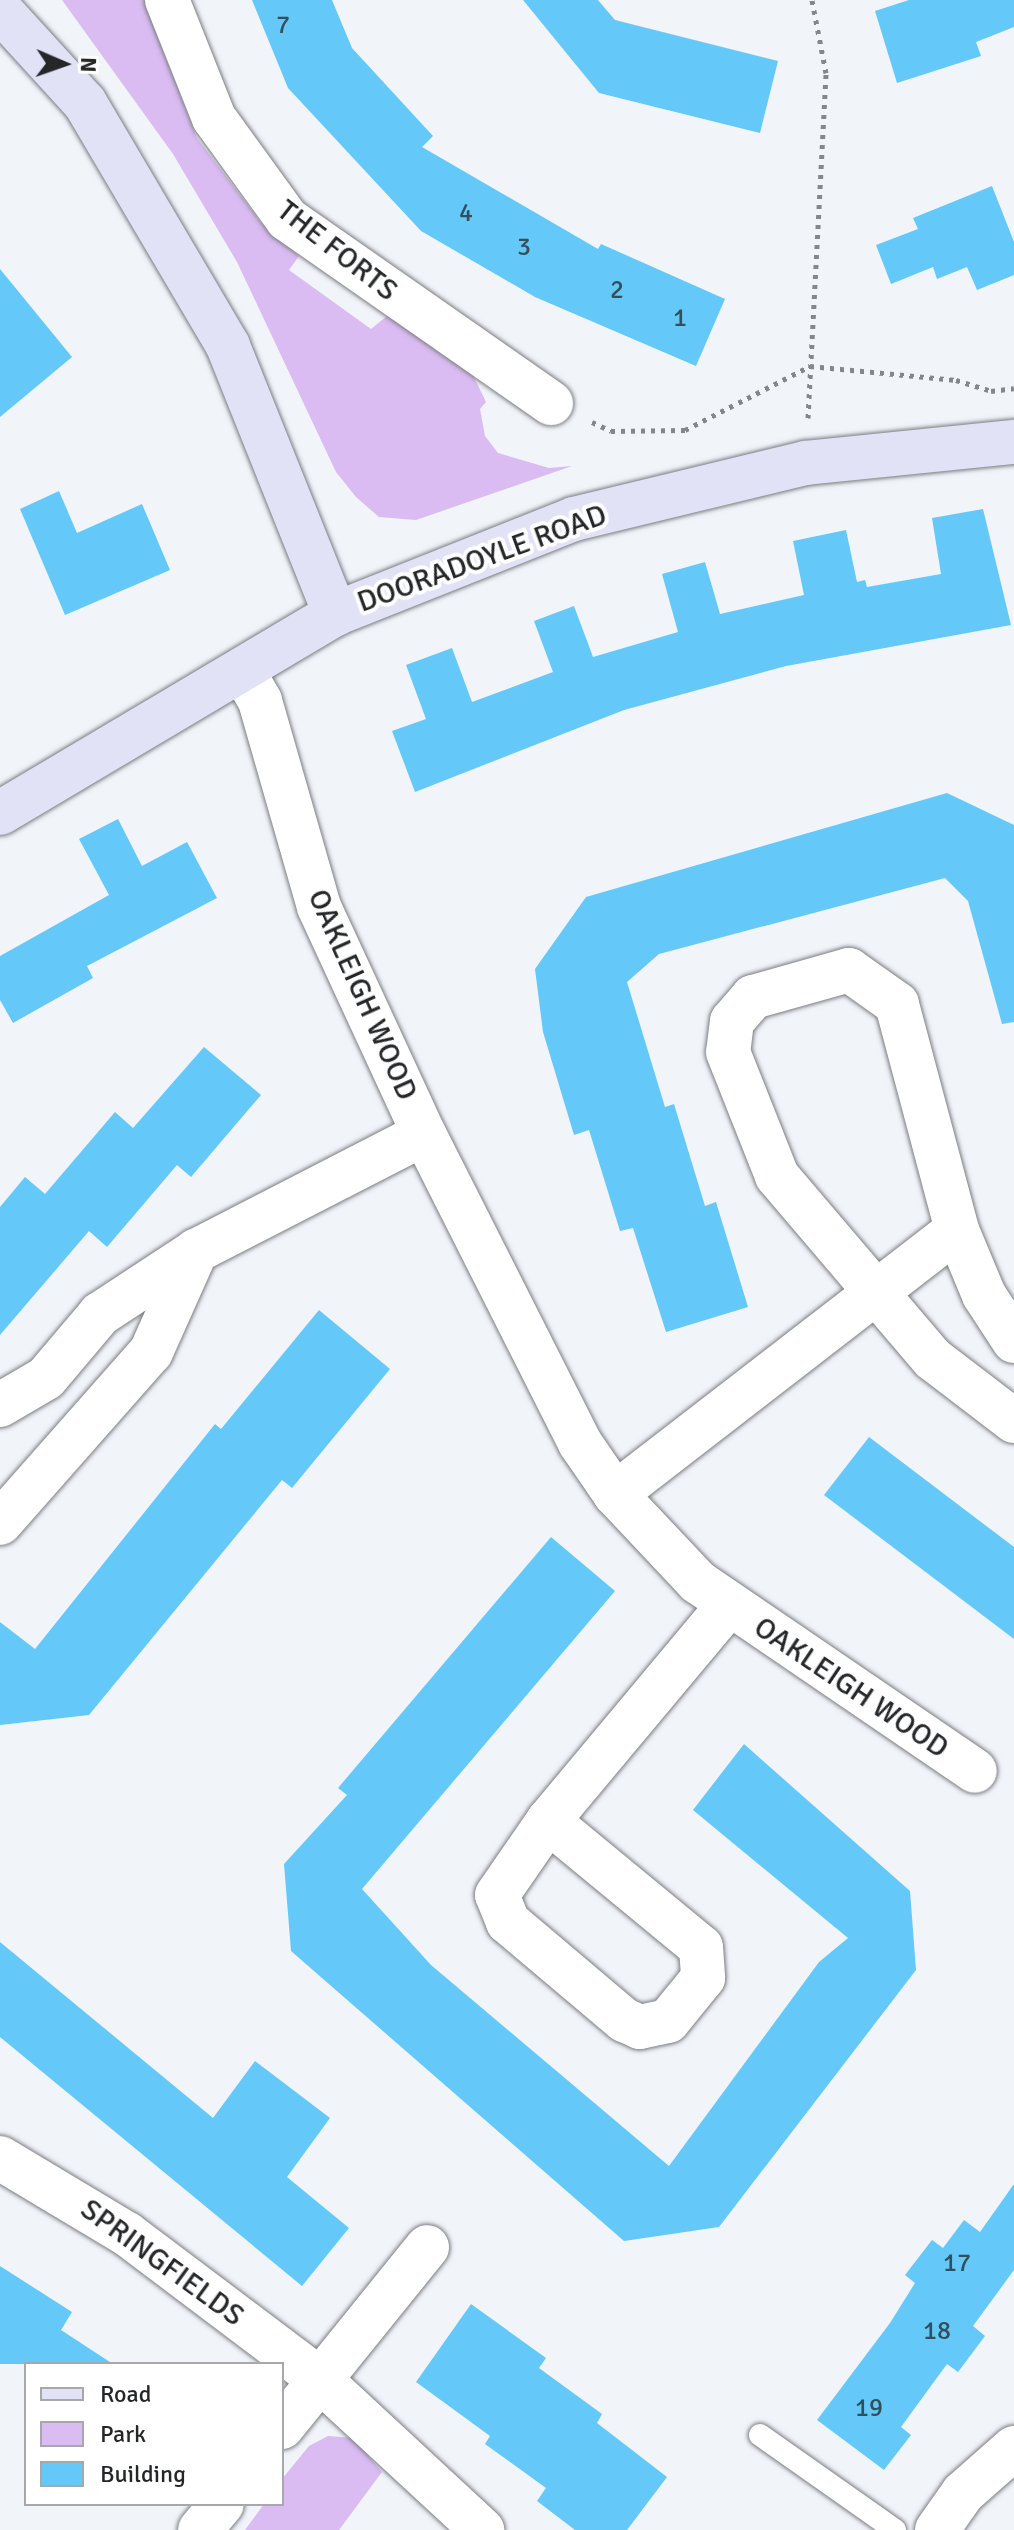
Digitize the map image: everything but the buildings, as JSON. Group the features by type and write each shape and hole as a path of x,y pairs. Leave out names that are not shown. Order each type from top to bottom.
{"street":[{"name":"THE FORTS","path":"167,0 214,118 287,219 551,403"},
{"path":"0,10 85,103 228,346 335,614"},
{"name":"DOORADOYLE ROAD","path":"0,813 244,673 335,614 574,519 806,463 1014,442"},
{"name":"OAKLEIGH WOOD","path":"244,673 260,701 319,907 424,1134 550,1387 615,1494 728,1606 975,1771"},
{"path":"1014,1341 984,1295 957,1230 897,1004 849,970 753,997 732,1021 728,1052 777,1176 802,1212 879,1292 933,1359 1014,1421"},
{"name":"OAKLEIGH WOOD","path":"0,1405 46,1378 100,1314 196,1251 424,1134"},
{"path":"615,1494 957,1230"},
{"path":"0,1523 151,1352 196,1251"},
{"name":"OAKLEIGH WOOD","path":"548,1821 701,1947 703,1978 668,2021 640,2027 624,2020 501,1913 497,1895 504,1877 548,1821 728,1606"},
{"name":"SPRINGFIELDS","path":"0,2158 127,2234 318,2378 482,2530"},
{"path":"284,2424 318,2378 427,2247"},
{"path":"937,2530 963,2493 1014,2448"},
{"path":"200,2530 220,2506"}],"lane":[{"path":"760,2435 895,2530"}],"path":[{"path":"806,463 826,73 812,0"},
{"path":"551,403 611,431 685,430 810,366 956,380 991,391 1014,388"}],"green space":[{"path":"62,0 144,0 197,138 261,223 299,256 289,270 371,329 387,316 453,355 474,377 486,402 480,409 485,436 498,453 549,468 572,466 416,520 379,517 356,497 336,472 237,262 173,154"},
{"path":"328,2436 353,2438 382,2472 339,2530 245,2530 263,2506 284,2506 284,2477 309,2446"}]}
